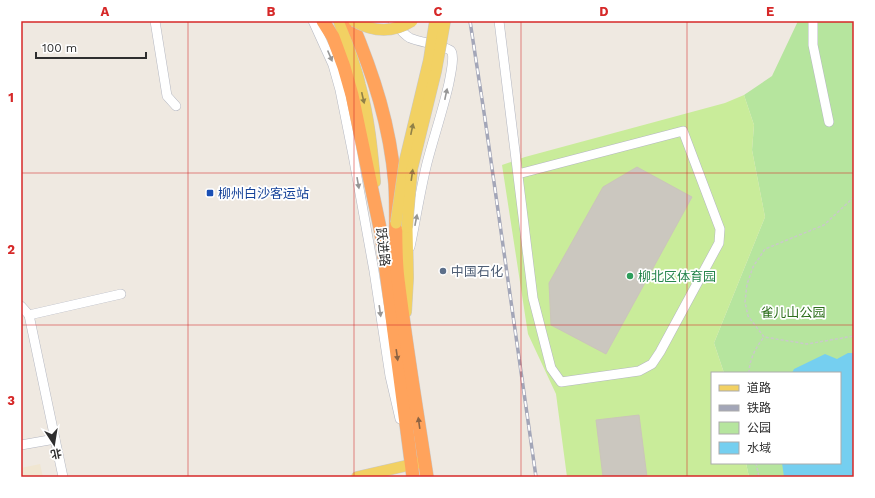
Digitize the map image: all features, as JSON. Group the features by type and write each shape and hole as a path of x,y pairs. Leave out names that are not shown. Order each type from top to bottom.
{"highway":[{"path":"323,21 333,37 352,95 381,233"},
{"path":"353,21 375,82 386,120 393,163 400,226"},
{"name":"跃进路","path":"400,226 398,278 426,469"},
{"name":"跃进路","path":"381,233 412,471"}],"main road":[{"name":"跃进路","path":"339,21 360,84 366,109 381,233"},
{"path":"353,21 368,28 381,30 396,29 412,21"},
{"name":"跃进路","path":"400,226 405,160 429,60 435,21"},
{"path":"405,325 408,278 407,258 400,226 412,168 436,71 445,21"},
{"path":"357,477 426,469"},
{"path":"388,477 412,471"}],"street":[{"path":"155,21 168,96 176,106"},
{"path":"313,21 333,65 340,90 374,271 390,376 412,471"},
{"path":"393,21 402,33 408,37 447,48 453,55 451,74 444,108 427,164 407,258"},
{"path":"499,21 533,298 551,368 561,382 639,371 652,364 719,243 720,229 683,131 518,174"},
{"path":"813,21 813,45 828,122"},
{"path":"29,315 121,294"},
{"path":"21,306 29,315 63,477"},
{"path":"21,445 55,439"}],"path":[{"path":"854,197 824,225 766,249 753,267 747,284 745,302 748,316 764,337 807,344 854,336"},
{"path":"749,372 749,366 752,358 758,345 764,337"},
{"path":"756,464 759,477"}],"shaded area":[{"path":"40,464 43,477 21,477 21,468"}],"green space":[{"name":"雀儿山公园","path":"798,21 854,21 854,477 749,477 746,464 841,464 841,372 724,372 714,343 765,217 752,150 754,125 744,95 772,76"},
{"name":"柳北区体育园","path":"744,95 754,125 752,150 765,217 714,343 724,372 711,372 711,464 746,464 749,477 567,477 556,394 528,334 502,165 525,157 725,103"}],"water":[{"path":"848,353 854,353 854,477 784,477 782,464 841,464 841,372 792,372 794,369 825,354 837,359"}],"building":[{"path":"637,167 692,197 606,354 551,325 549,283 603,187"},
{"path":"639,415 647,477 603,477 596,420"}],"railway":[{"path":"470,21 536,477"}],"place":[{"name":"柳州白沙客运站","path":"210,193"},
{"name":"中国石化","path":"443,271"},
{"name":"柳北区体育园","path":"630,276"}]}
